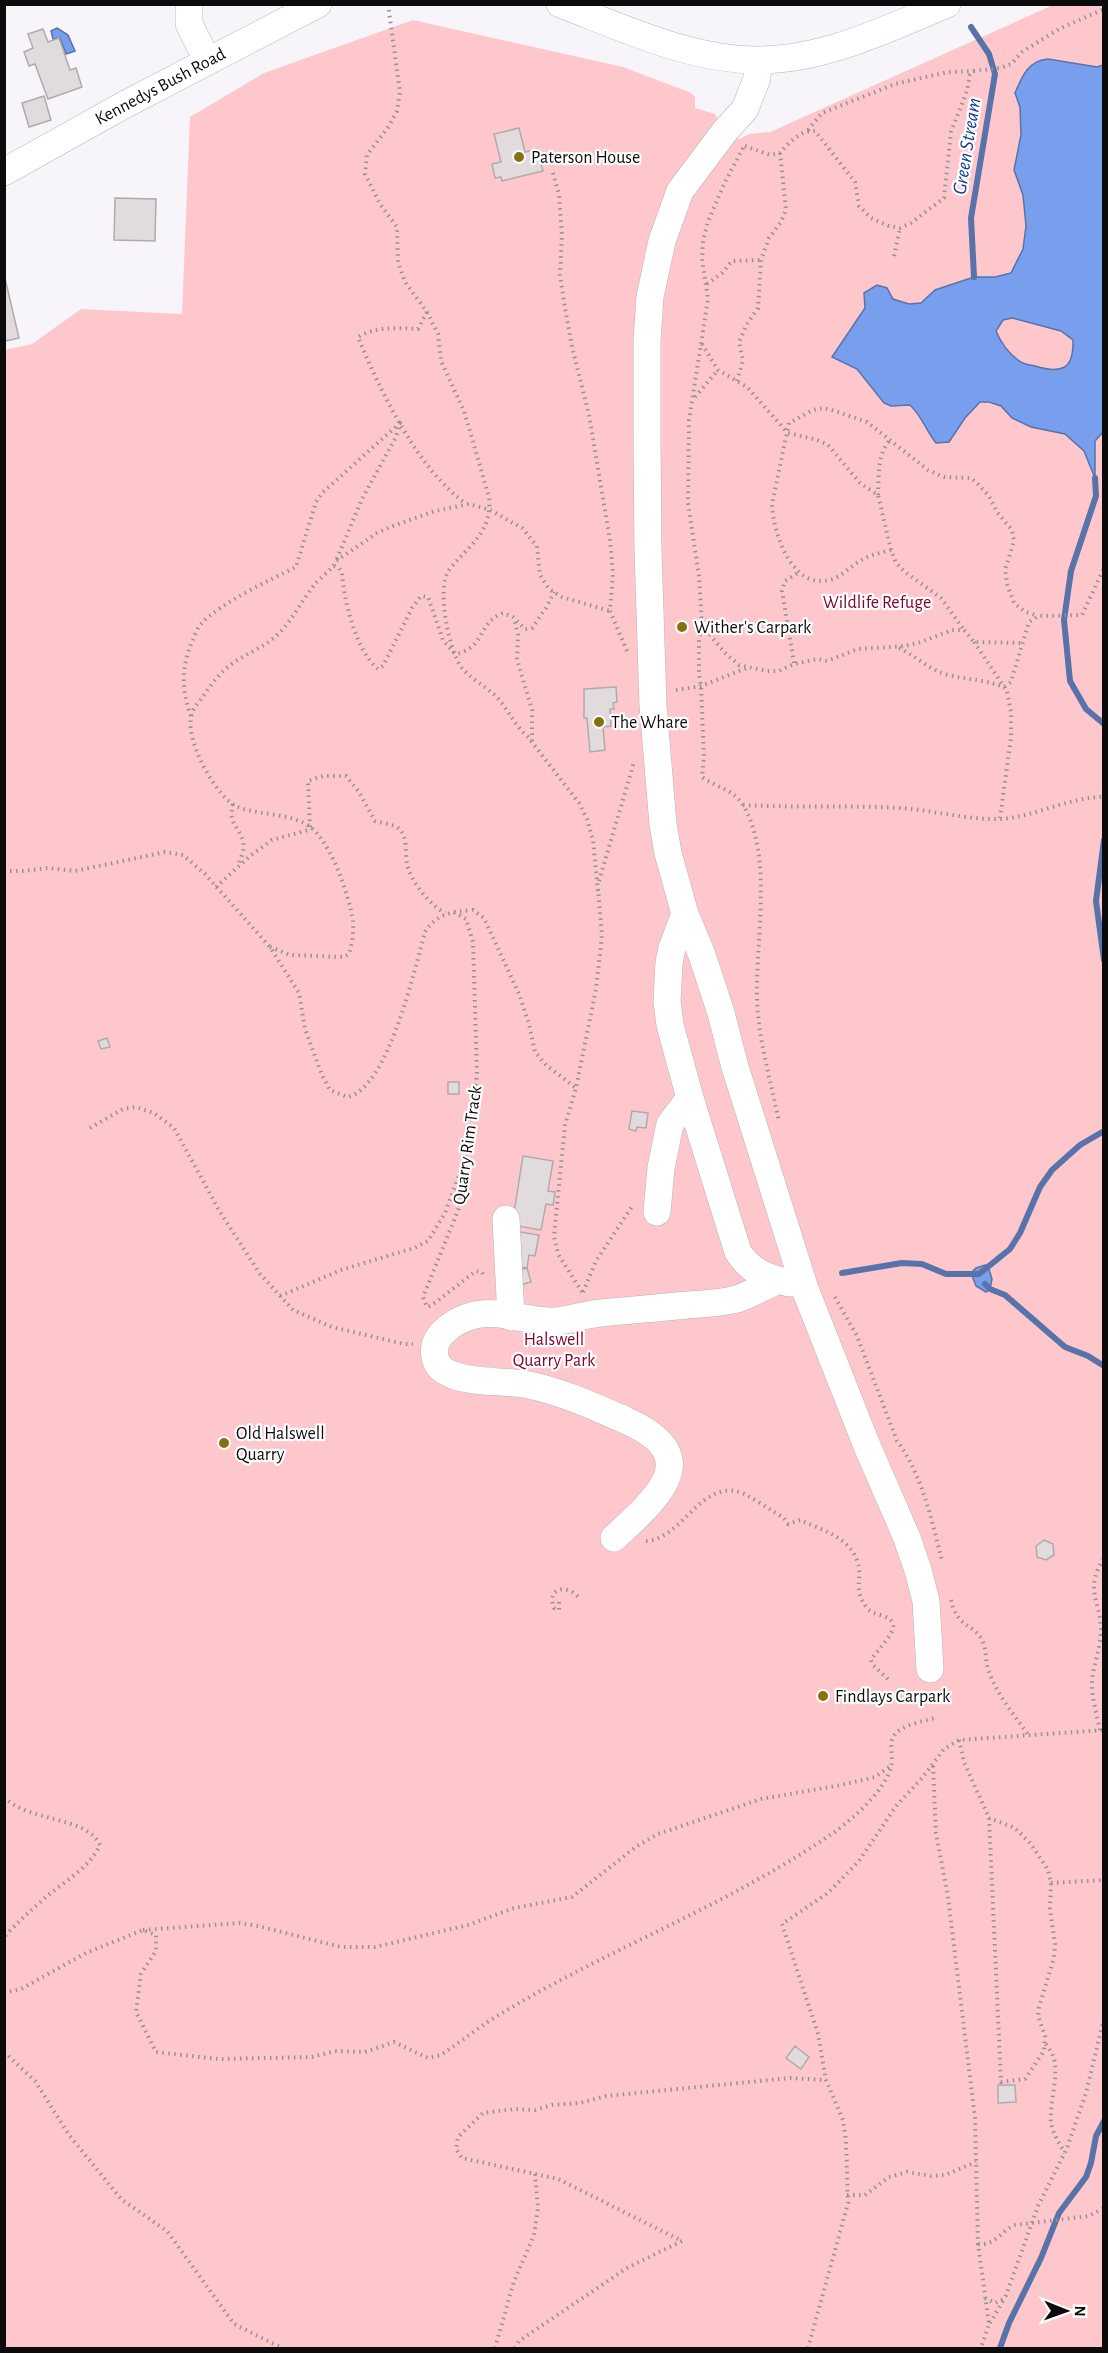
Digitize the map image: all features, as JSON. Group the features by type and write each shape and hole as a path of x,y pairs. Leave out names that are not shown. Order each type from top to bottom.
{"street":[{"path":"189,4 189,24 207,60"},
{"name":"Kennedys Bush Road","path":"4,172 207,60 318,4"},
{"path":"560,4 625,29 702,54 758,60 818,52 846,44 947,4"},
{"path":"758,60 757,78 744,109 680,191 662,241 651,288 647,341 646,437 653,705 663,824 668,853 685,914 710,978 805,1289 918,1570 926,1601 930,1669"},
{"path":"685,914 672,948 667,1001 670,1025 738,1252 754,1271 805,1289"},
{"path":"646,1207 661,1168 670,1124 690,1098"},
{"path":"498,1316 506,1219"},
{"path":"622,1531 659,1492 666,1479 669,1468 668,1454 664,1444 657,1437 606,1411 555,1392 529,1385 469,1379 453,1375 441,1369 436,1362 434,1353 439,1336 451,1326 476,1315 555,1321 588,1303 737,1299 779,1280"}],"path":[{"path":"388,4 400,92 397,111 389,126 367,155 365,174 380,204 397,227 398,262 405,282 427,312 438,334 441,360 464,411 489,497 490,510 483,529 445,578 443,595 455,654"},
{"path":"780,1128 758,1015 756,958 760,911 759,861 754,834 743,805 732,794 702,777 704,758 699,640 702,625 699,576 688,503 689,420 708,299 702,259 708,221 745,145 770,155 780,153 791,141 807,130 822,113 895,84 948,72 1000,68 1011,63 1022,52 1059,29 1104,9"},
{"path":"807,130 815,131 855,182 859,206 871,218 900,228 911,223 944,198 951,132 968,92 970,75 974,71"},
{"path":"737,381 743,361 740,342 747,324 758,308 761,260 769,238 781,222 786,210 780,153"},
{"path":"553,173 561,215 560,275 565,308 591,425 610,540 613,573 610,610 630,657 651,655"},
{"path":"894,256 900,228"},
{"path":"707,284 722,273 732,261 761,260"},
{"path":"427,312 418,329 381,328 368,331 358,337 384,396 400,423 425,462 454,495 466,504 490,510 522,528 537,546 540,575 549,589 562,597 610,610"},
{"path":"702,344 718,370 747,387 788,433 828,445 861,483 878,495"},
{"path":"693,400 707,380 718,370"},
{"path":"891,550 863,559 832,579 819,582 808,579 789,561 772,517 774,488 789,423 813,410 824,408 867,422 928,470 944,477 971,478 989,496 997,512 1012,530 1014,541 1005,570 1007,584 1014,603 1024,610 1038,615 1082,615 1104,568"},
{"path":"335,564 362,499 396,437 400,423"},
{"path":"270,947 290,955 338,958 349,954 353,924 350,907 330,854 311,828 296,820 233,804 219,790 201,760 192,737 191,717 185,701 184,661 200,625 211,615 296,567 316,502 322,493 400,423"},
{"path":"890,440 884,446 880,462 878,495 896,563 904,572 941,598 1007,691 1011,712 1011,738 1000,819"},
{"path":"191,717 198,703 219,675 229,666 270,642 324,573 335,564 377,533 435,511 466,504"},
{"path":"335,564 342,573 350,615 358,640 376,668 381,669 384,666 412,608 421,596 428,597 443,640 455,654 463,669 499,698 520,730 579,803 587,819 594,840 602,935 596,988 576,1088 565,1125 554,1236 558,1254 588,1303"},
{"path":"794,664 782,591 785,581 799,572"},
{"path":"455,654 473,647 489,621 503,613 513,617 525,629 532,628 554,592"},
{"path":"1004,687 1011,682 1029,622 1038,615"},
{"path":"515,620 518,635 517,658 532,710 532,742"},
{"path":"702,625 731,659 747,668 767,671 779,671 794,664 818,659 827,661 858,649 921,642 952,630 964,630"},
{"path":"974,642 1023,643"},
{"path":"896,646 950,676 975,678 1004,687"},
{"path":"701,686 747,668"},
{"path":"598,891 600,876 637,752"},
{"path":"311,828 308,781 323,776 345,776 359,792 375,821 397,826 402,832 407,850 407,866 435,908 445,913"},
{"path":"743,805 791,808 899,808 1000,819 1018,817 1048,807 1104,797"},
{"path":"233,804 232,824 243,840 238,866"},
{"path":"216,887 238,866 272,840 311,828"},
{"path":"4,870 24,871 48,868 75,871 165,852 183,855 216,887 270,947 298,993 305,1029 330,1090 338,1094 353,1096 365,1086 384,1057 401,1018 425,932 430,923 445,913 473,910 484,918 519,994 535,1052 546,1065 576,1088"},
{"name":"Quarry Rim Track","path":"453,912 466,919 470,928 474,961 473,1013 478,1056 458,1212 423,1297 424,1304 427,1307 432,1305 476,1271 482,1272 485,1279"},
{"path":"90,1128 123,1109 136,1107 154,1113 174,1128 220,1212 260,1274 293,1310 333,1327 404,1344 435,1345"},
{"path":"280,1296 341,1270 414,1248 428,1241 445,1213 464,1161"},
{"path":"588,1303 596,1261 646,1207"},
{"path":"832,1288 857,1336 897,1441 907,1454 919,1482 944,1569"},
{"path":"622,1531 631,1534 639,1541 651,1540 679,1525 701,1503 725,1491 735,1491 744,1493 784,1518 788,1524 800,1520 843,1539 858,1563 857,1587 867,1607 872,1613 888,1618 894,1627 871,1660 873,1665 891,1682"},
{"path":"808,2349 848,2204 846,2141 843,2120 826,2080 818,2034 782,1924 828,1893 859,1861 896,1806 944,1749 959,1740 1102,1730 1092,1680 1101,1627 1093,1594 1093,1584 1104,1558"},
{"path":"559,1602 559,1610 554,1608 552,1603 558,1590 565,1588 573,1591 579,1598"},
{"path":"949,1590 954,1612 981,1640 987,1668 995,1688 1029,1736"},
{"path":"142,1930 156,1935 156,1951 141,1974 136,2012 156,2052 219,2059 312,2057 335,2051 365,2052 394,2042 429,2058 435,2057 497,2017 569,1976 701,1910 838,1830 878,1793 892,1764 891,1743 899,1730 935,1718"},
{"path":"959,1740 964,1762 989,1818 1001,2082 1025,2079 1038,2061 1045,2044 1045,2036 1038,2016 1040,2000 1055,1951 1050,1909 1052,1883 1048,1870 1023,1836 1009,1825 989,1818"},
{"path":"4,1993 21,1989 86,1953 142,1930 239,1923 341,1947 375,1947 468,1924 514,1908 572,1897 637,1846 658,1834 761,1799 875,1777 892,1764"},
{"path":"932,1765 936,1833 954,1943 975,2118 978,2244 989,2324"},
{"path":"4,1797 25,1811 84,1829 97,1838 100,1845 86,1865 16,1923 4,1937"},
{"path":"1052,1883 1104,1880"},
{"path":"981,2349 989,2324 1005,2298 1038,2206 1065,2153 1086,2093 1104,2018"},
{"path":"1045,2044 1053,2056 1055,2067 1051,2124 1054,2136 1065,2153"},
{"path":"4,2052 35,2081 69,2135 121,2199 167,2231 234,2324 282,2349"},
{"path":"515,2349 519,2341 627,2268 682,2241 558,2179 462,2158 456,2149 458,2137 483,2113 515,2109 535,2110 552,2104 580,2103 606,2096 790,2078 826,2080"},
{"path":"847,2196 865,2195 889,2176 907,2172 931,2176 945,2175 976,2162"},
{"path":"495,2349 514,2281 534,2235 538,2208 535,2174"},
{"path":"978,2244 986,2245 992,2242 1009,2227 1015,2225 1089,2216 1104,2208"},
{"path":"985,2298 995,2302 1005,2298"}],"green space":[{"name":"Halswell Quarry Park","path":"1053,5 1103,5 1103,2348 5,2348 4,350 32,344 81,309 182,314 190,117 264,73 413,20 623,67 691,93 695,97 695,108 715,114 728,133 740,139 749,134 770,132"}],"water":[{"path":"57,28 68,35 75,51 66,54 60,38 53,39 51,31"},
{"path":"1048,59 1097,67 1103,65 1104,431 1095,441 1095,478 1084,451 1065,434 1031,427 1012,418 1001,406 989,402 980,402 965,418 949,442 936,443 910,405 891,406 884,403 857,369 832,357 865,308 864,293 877,285 887,288 893,299 909,304 921,303 935,290 974,277 995,277 1011,273 1023,249 1026,226 1023,195 1014,170 1021,135 1020,107 1015,93 1027,70 1041,60","holes":["1012,318 1061,331 1073,340 1073,350 1068,364 1052,370 1020,361 1005,347 996,331 1003,320"]},
{"path":"988,1266 992,1279 990,1289 986,1292 976,1286 971,1273 976,1268"}],"building":[{"path":"43,29 48,42 59,38 70,70 76,68 82,87 48,99 35,64 29,66 24,52 33,48 28,34"},
{"path":"44,96 51,120 29,127 22,103"},
{"name":"Paterson House","path":"519,128 525,152 537,149 543,171 502,181 501,177 495,178 492,164 501,162 494,134"},
{"path":"115,198 156,199 155,241 114,240"},
{"path":"4,274 19,338 6,341 4,335"},
{"name":"The Whare","path":"616,687 617,702 613,703 614,709 610,709 611,726 603,727 605,750 590,752 587,718 584,718 584,689"},
{"path":"107,1038 110,1047 101,1049 98,1041"},
{"path":"448,1082 459,1082 459,1094 448,1094"},
{"path":"632,1111 648,1113 646,1128 637,1127 636,1131 629,1129"},
{"path":"523,1156 553,1161 548,1191 555,1192 553,1205 546,1204 541,1230 512,1225"},
{"path":"520,1232 539,1235 535,1256 529,1255 527,1268 521,1267"},
{"path":"527,1268 531,1282 520,1285 516,1271"},
{"path":"1044,1540 1053,1544 1054,1555 1046,1560 1037,1557 1036,1546"},
{"path":"795,2046 809,2057 801,2069 786,2058"},
{"path":"998,2085 1015,2085 1016,2102 998,2103"}],"waterway":[{"name":"Green Stream","path":"971,27 989,54 995,74 971,218 974,277"},
{"path":"1095,478 1096,496 1071,571 1064,620 1070,681 1086,709 1104,724"},
{"path":"1104,840 1096,901 1104,960"},
{"path":"842,1273 902,1263 922,1264 946,1274 979,1274 1010,1249 1020,1233 1040,1187 1052,1170 1080,1145 1104,1131"},
{"path":"985,1284 990,1289 1005,1295 1065,1347 1088,1356 1104,1366"},
{"path":"1000,2348 1059,2213 1086,2177 1096,2136 1104,2121"}],"place":[{"name":"Paterson House","path":"519,157"},
{"name":"Wither's Carpark","path":"682,627"},
{"name":"The Whare","path":"599,722"},
{"name":"Old Halswell Quarry","path":"224,1443"},
{"name":"Findlays Carpark","path":"823,1696"}],"park label":[{"name":"Wildlife Refuge","path":"877,602"}]}
